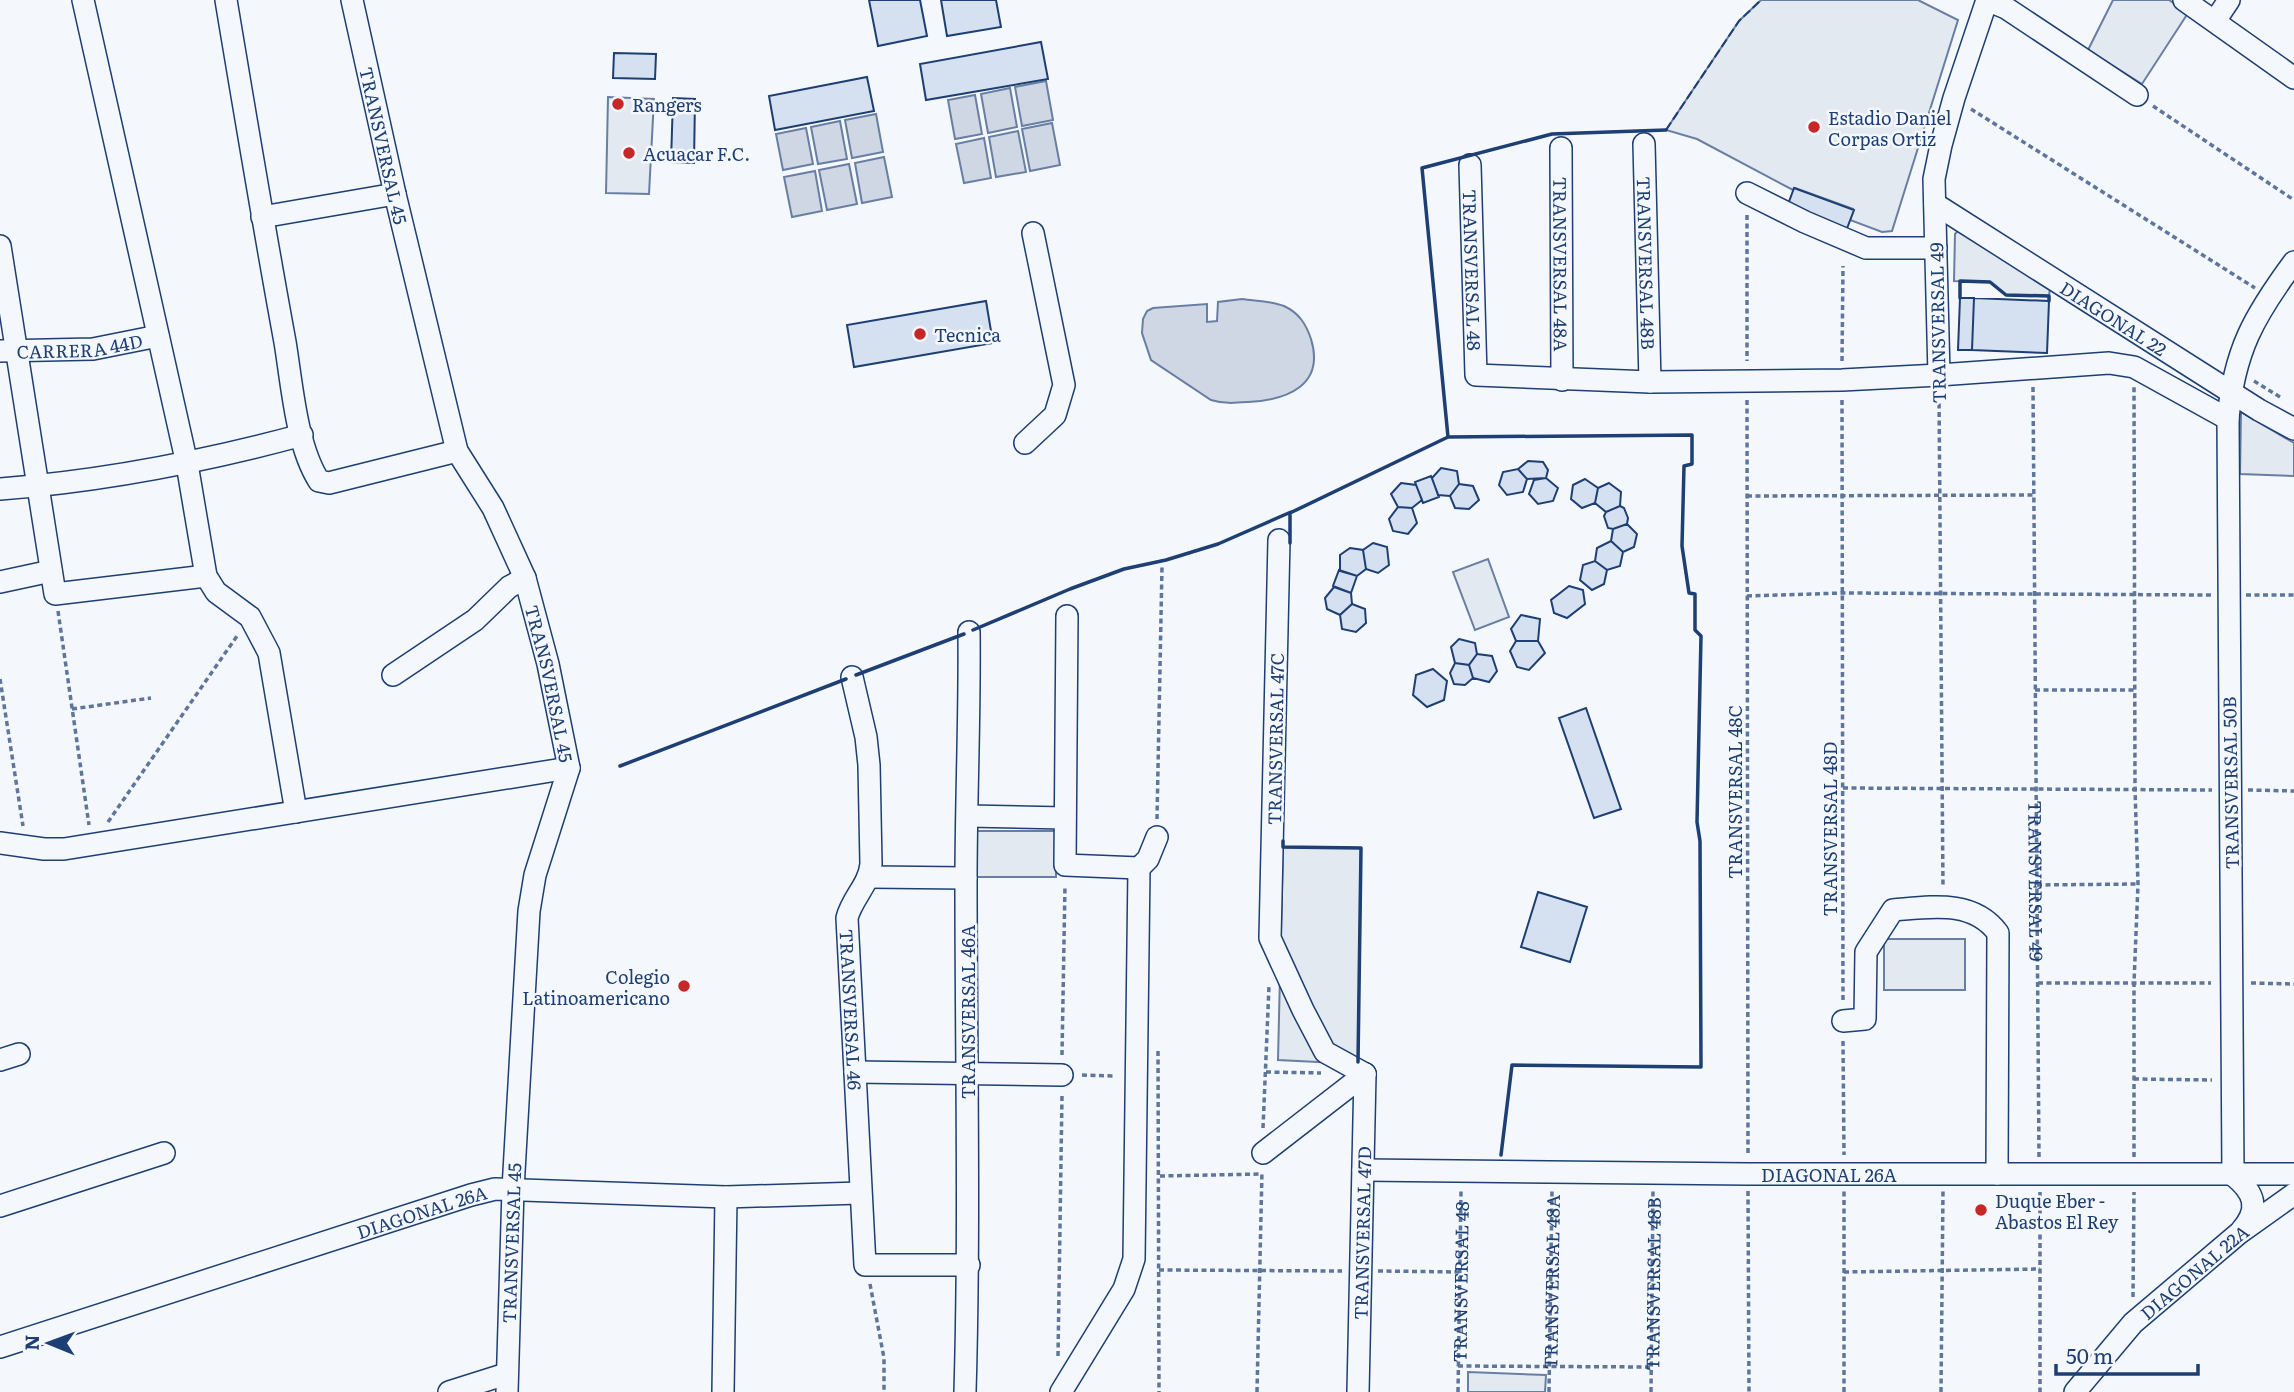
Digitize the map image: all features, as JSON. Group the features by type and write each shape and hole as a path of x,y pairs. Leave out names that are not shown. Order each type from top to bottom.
{"street":[{"path":"83,0 187,464 206,576 216,592 250,617 269,653 296,812"},
{"path":"226,0 302,435 319,481 329,483 457,451"},
{"name":"TRANSVERSAL 45","path":"352,0 395,194 457,451 493,508 525,578 548,664 569,768 535,875 529,911 513,1189 507,1383"},
{"path":"1987,0 2006,8 2137,96"},
{"name":"TRANSVERSAL 49","path":"1939,375 1934,179 1954,98 1987,0"},
{"path":"2184,0 2291,69"},
{"path":"2215,21 2229,0"},
{"name":"TRANSVERSAL 48B","path":"1644,144 1650,382"},
{"name":"TRANSVERSAL 48A","path":"1561,148 1562,380"},
{"name":"TRANSVERSAL 48","path":"1470,165 1476,375 1562,380"},
{"path":"1747,193 1866,248 1936,248"},
{"path":"262,218 395,194"},
{"name":"DIAGONAL 22","path":"1935,204 2294,429"},
{"path":"1025,443 1055,415 1064,385 1034,233"},
{"path":"0,246 8,351 38,486 55,594 206,576"},
{"name":"TRANSVERSAL 50B","path":"2233,1175 2228,419 2235,369 2249,329 2294,262"},
{"name":"CARRERA 44D","path":"8,351 93,349 158,336"},
{"path":"1562,380 1842,380 2101,363 2134,367 2228,419"},
{"path":"0,489 114,477 187,464 302,435"},
{"name":"TRANSVERSAL 47C","path":"1279,540 1270,938 1325,1052 1365,1074"},
{"path":"0,582 51,571"},
{"path":"393,675 475,620 509,587 525,578"},
{"path":"1067,616 1065,865 1139,868"},
{"name":"TRANSVERSAL 46A","path":"965,1392 969,1265 966,878 969,632"},
{"path":"852,677 866,737 869,765 870,877 966,878"},
{"path":"0,843 44,849 91,845 569,768"},
{"path":"968,816 1065,818"},
{"path":"1061,1392 1124,1289 1134,1259 1139,868 1148,859 1157,837"},
{"name":"TRANSVERSAL 46","path":"865,1265 847,918 853,902 870,877"},
{"path":"1843,1020 1866,1019 1866,952 1893,909 1943,906 1964,909 1978,914 1991,924 1997,933 1997,1174"},
{"path":"855,1072 1062,1075"},
{"path":"1262,1153 1365,1074"},
{"name":"TRANSVERSAL 47D","path":"1358,1392 1365,1074"},
{"path":"0,1206 164,1153"},
{"name":"DIAGONAL 26A","path":"1363,1170 1748,1174 2294,1174"},
{"path":"2233,1175 2249,1189 2253,1197 2251,1216 2238,1234"},
{"name":"DIAGONAL 26A","path":"0,1347 495,1189 726,1197 860,1194"},
{"name":"DIAGONAL 22A","path":"2083,1388 2133,1323 2238,1234 2294,1194"},
{"path":"723,1392 726,1197"},
{"path":"865,1265 969,1265"},
{"path":"449,1392 507,1383"}],"path":[{"path":"2137,96 2294,200"},
{"path":"1954,98 2268,297"},
{"name":"TRANSVERSAL 48C","path":"1747,193 1749,1392"},
{"name":"TRANSVERSAL 48D","path":"1843,266 1844,1392"},
{"path":"2133,1323 2134,983 2138,884 2135,789 2134,367"},
{"name":"TRANSVERSAL 49","path":"2033,368 2040,1392"},
{"path":"2235,369 2282,398"},
{"name":"TRANSVERSAL 49","path":"1939,375 1943,906"},
{"path":"1747,496 2034,495"},
{"path":"1747,596 1843,593 2294,595"},
{"path":"55,594 91,845"},
{"path":"91,845 250,617"},
{"path":"0,679 26,845"},
{"path":"2035,690 2135,690"},
{"path":"72,709 151,698"},
{"path":"1843,788 2294,791"},
{"path":"1058,1364 1065,865"},
{"path":"2037,885 2138,884"},
{"path":"2038,983 2294,984"},
{"path":"1265,1072 1328,1073"},
{"path":"1062,1075 1159,1076"},
{"path":"2134,1079 2233,1080"},
{"name":"TRANSVERSAL 48","path":"1458,1392 1462,1172"},
{"name":"TRANSVERSAL 48A","path":"1549,1392 1552,1173"},
{"name":"TRANSVERSAL 48B","path":"1651,1392 1653,1173"},
{"path":"1160,1176 1262,1174"},
{"path":"1941,1392 1943,1174"},
{"path":"865,1265 874,1296 884,1358 884,1392"},
{"path":"1159,1269 1460,1272"},
{"path":"1844,1272 2040,1269"},
{"path":"1458,1366 1651,1367"}],"shaded area":[{"name":"Estadio Daniel Corpas Ortiz","path":"1761,0 1918,0 1958,20 1892,231 1882,232 1850,220 1853,209 1795,188 1793,190 1697,139 1666,130 1739,21"},
{"path":"2113,0 2169,0 2188,13 2142,84 2088,50"},
{"path":"1046,81 1053,120 1022,126 1015,87"},
{"path":"1010,88 1017,127 988,133 981,94"},
{"path":"975,95 982,134 955,139 948,100"},
{"name":"Acuacar F.C.","path":"608,97 654,99 649,194 606,193"},
{"path":"876,114 883,152 852,158 845,120"},
{"path":"840,121 847,159 818,164 811,127"},
{"path":"1052,123 1060,165 1030,171 1022,129"},
{"path":"806,128 813,164 783,170 776,134"},
{"path":"1018,131 1026,172 996,177 989,137"},
{"path":"984,138 991,178 964,183 956,144"},
{"path":"884,157 892,197 862,203 855,163"},
{"path":"849,164 857,204 827,210 819,170"},
{"path":"815,171 822,211 792,217 784,177"},
{"path":"1959,230 2050,288 2049,296 2006,295 1990,282 1954,281 1955,234"},
{"path":"1242,299 1284,306 1294,312 1304,324 1314,355 1313,368 1300,387 1277,398 1263,401 1220,402 1211,400 1151,360 1142,333 1143,319 1147,311 1153,308 1207,304 1207,322 1217,321 1218,302"},
{"path":"2241,412 2294,443 2294,476 2240,474"},
{"path":"1488,559 1509,617 1475,630 1453,572"},
{"path":"973,831 1056,831 1056,877 973,877"},
{"path":"1283,847 1361,848 1358,1064 1278,1060"},
{"path":"1884,939 1965,939 1965,990 1884,990"},
{"path":"1468,1372 1546,1375 1545,1392 1468,1392"}],"building":[{"path":"869,0 920,0 927,36 878,46"},
{"path":"941,0 996,0 1001,27 947,36"},
{"path":"1041,42 1048,79 926,100 920,64"},
{"path":"614,53 656,54 655,79 613,78"},
{"path":"867,77 874,111 775,130 769,96"},
{"path":"673,98 695,99 694,163 671,162"},
{"path":"1794,188 1854,210 1846,231 1786,210"},
{"path":"1960,298 1974,298 1972,350 1958,350"},
{"path":"1974,298 2049,301 2047,353 1972,350"},
{"name":"Tecnica","path":"986,301 993,343 854,367 847,325"},
{"path":"1528,461 1543,462 1548,470 1546,478 1527,479 1518,469"},
{"path":"1441,468 1457,471 1459,484 1450,496 1438,495 1432,478"},
{"path":"1518,469 1527,479 1523,492 1507,495 1499,485 1503,472"},
{"path":"1431,476 1439,497 1423,503 1415,482"},
{"path":"1546,478 1558,488 1553,501 1538,504 1529,494 1534,480"},
{"path":"1585,479 1598,488 1595,503 1582,508 1571,499 1573,485"},
{"path":"1401,483 1416,485 1422,500 1412,508 1398,507 1391,494"},
{"path":"1609,483 1621,492 1620,506 1606,512 1595,503 1598,488"},
{"path":"1459,484 1473,486 1479,500 1469,509 1455,508 1450,496"},
{"path":"1620,506 1624,508 1628,518 1627,524 1608,528 1604,516 1606,512"},
{"path":"1398,507 1412,508 1417,523 1408,534 1393,531 1389,519"},
{"path":"1627,524 1637,534 1634,547 1623,552 1611,541 1613,529"},
{"path":"1611,541 1623,552 1620,566 1607,570 1595,561 1597,548"},
{"path":"1373,543 1387,547 1389,565 1378,573 1366,569 1363,550"},
{"path":"1350,548 1363,550 1366,569 1357,576 1340,571 1340,555"},
{"path":"1595,561 1607,570 1604,584 1592,590 1580,580 1583,565"},
{"path":"1339,570 1357,576 1351,593 1333,586"},
{"path":"1569,586 1583,590 1585,604 1567,618 1554,613 1551,600"},
{"path":"1334,587 1351,593 1352,604 1340,615 1327,609 1325,598"},
{"path":"1352,604 1365,609 1366,623 1356,632 1342,629 1340,615"},
{"path":"1521,615 1540,619 1538,641 1516,641 1511,629"},
{"path":"1459,639 1475,643 1477,654 1469,665 1455,663 1451,647"},
{"path":"1516,641 1538,641 1545,653 1529,670 1517,667 1510,651"},
{"path":"1477,654 1492,656 1497,671 1489,682 1473,678 1469,665"},
{"path":"1455,663 1469,665 1473,678 1465,685 1454,684 1450,673"},
{"path":"1433,669 1447,681 1444,700 1427,707 1413,695 1416,675"},
{"path":"1586,708 1621,809 1594,818 1559,718"},
{"path":"1538,892 1587,907 1570,962 1521,947"}],"fence":[{"path":"1666,130 1739,21 1761,0"}],"wall":[{"path":"1446,438 1422,168 1552,134 1666,130"},
{"path":"1960,298 1960,281 1990,282 2006,295 2049,296 2049,301"},
{"path":"1290,543 1290,513 1448,437 1692,435 1692,464 1684,466 1682,546 1689,593 1695,594 1695,630 1701,636 1697,822 1700,841 1701,1067 1512,1065 1501,1155"},
{"path":"973,630 1070,589 1124,569 1218,544 1291,512"},
{"path":"856,675 964,634"},
{"path":"620,766 846,679"},
{"path":"1283,841 1283,847 1361,848 1358,1062"}],"place":[{"name":"Rangers","path":"618,104"},
{"name":"Estadio Daniel Corpas Ortiz","path":"1814,127"},
{"name":"Acuacar F.C.","path":"629,153"},
{"name":"Tecnica","path":"920,334"},
{"name":"Colegio Latinoamericano","path":"684,986"},
{"name":"Duque Eber - Abastos El Rey","path":"1981,1210"}]}
